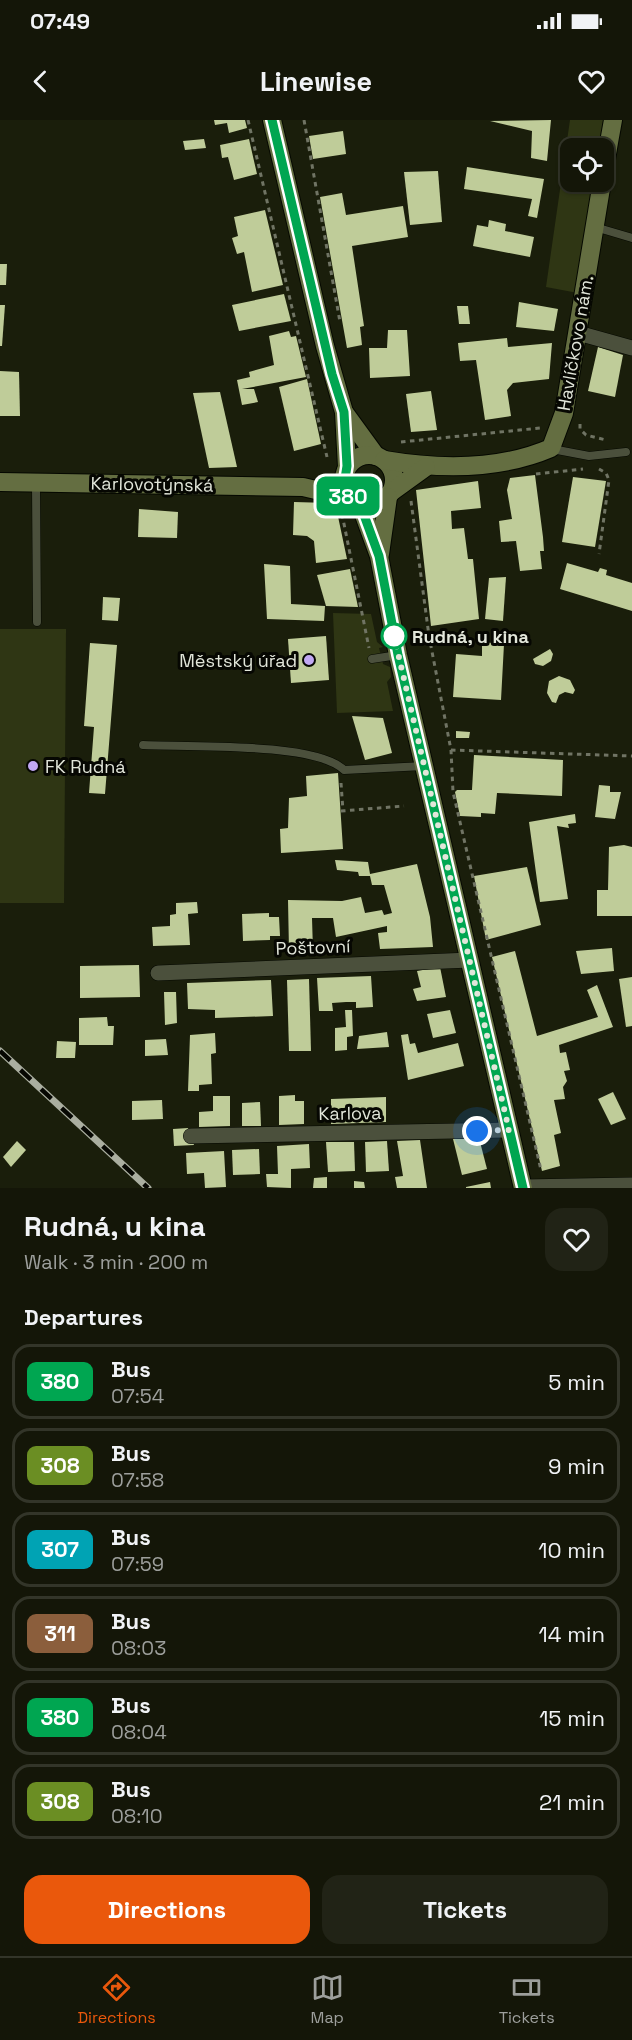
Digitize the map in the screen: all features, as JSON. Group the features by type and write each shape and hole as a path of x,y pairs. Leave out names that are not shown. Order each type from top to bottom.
{"main road":[{"path":"272,120 327,356 344,412 346,469 344,485 355,501 379,556 398,655 523,1187"},
{"path":"610,138 613,120"},
{"name":"Havlíčkovo nám.","path":"551,448 564,413 600,192"},
{"path":"344,412 393,475 379,556"},
{"path":"303,487 346,469 360,456 426,467 524,460 551,448"},
{"path":"303,487 375,505 426,467"},
{"name":"Karlovotýnská","path":"0,482 303,487"}],"street":[{"path":"578,333 632,348"},
{"name":"Poštovní","path":"158,973 470,960"},
{"name":"Karlova","path":"191,1136 509,1130"},
{"path":"523,1187 631,1184"}],"lane":[{"path":"594,227 632,238"},
{"path":"551,448 589,456 626,452"},
{"path":"36,482 37,622"},
{"path":"372,659 398,655"},
{"path":"143,745 297,751 340,766 344,770 424,766"}],"path":[{"path":"248,120 328,463"},
{"path":"304,120 341,332"},
{"path":"581,416 582,432 592,438 602,438 626,452"},
{"path":"392,441 405,443 536,430 544,425"},
{"path":"534,474 591,468 602,470 609,476 599,554"},
{"path":"410,497 429,636 451,750 453,792 543,1179"},
{"path":"346,527 372,659"},
{"path":"361,605 369,603"},
{"path":"368,641 377,639"},
{"path":"451,750 632,756"},
{"path":"340,766 342,811 404,806"}],"green space":[{"path":"570,120 606,120 603,138 567,138"},
{"path":"560,190 560,192 594,192 578,293 546,287"},
{"path":"333,613 371,614 377,642 383,647 379,648 383,664 390,667 391,677 387,682 393,711 337,713"},
{"name":"FK Rudná","path":"0,629 66,629 64,903 0,903"}],"building":[{"path":"214,120 245,120 247,128 229,133 227,123 215,125"},
{"path":"551,120 547,161 531,158 532,131 490,121"},
{"path":"343,131 346,154 313,159 309,136"},
{"path":"204,139 206,148 185,150 183,141"},
{"path":"249,139 257,174 234,180 228,157 222,158 220,145"},
{"path":"467,167 544,179 537,218 528,216 532,199 464,189"},
{"path":"438,171 442,222 410,225 404,172"},
{"path":"342,193 346,215 403,206 408,237 352,246 364,326 360,327 362,345 347,348 320,197"},
{"path":"265,210 283,285 252,292 244,252 237,254 232,238 238,236 234,217"},
{"path":"489,220 506,224 505,231 534,237 530,257 473,246 477,225 488,227"},
{"path":"0,264 7,264 6,285 0,285"},
{"path":"284,294 291,321 239,331 232,305"},
{"path":"519,302 558,309 554,331 516,327"},
{"path":"0,305 5,305 2,346 0,346"},
{"path":"457,306 468,306 470,324 459,324"},
{"path":"388,330 407,330 410,376 370,378 369,348 387,348"},
{"path":"289,331 291,337 296,336 306,377 242,389 254,389 258,402 242,405 237,380 250,377 249,372 274,365 269,336"},
{"path":"507,338 508,347 552,343 549,379 513,383 507,390 511,416 485,420 476,360 460,361 458,343"},
{"path":"598,347 623,355 615,397 588,391"},
{"path":"0,371 19,372 20,416 0,416"},
{"path":"307,379 321,444 294,451 279,387"},
{"path":"431,391 437,430 411,432 406,394"},
{"path":"220,392 237,467 209,468 193,393"},
{"path":"535,475 543,537 544,551 540,551 542,569 520,571 516,541 501,542 499,521 512,519 507,490 510,478"},
{"path":"573,477 606,481 595,547 562,542"},
{"path":"478,481 481,508 451,511 452,529 464,528 468,559 473,559 479,619 431,626 416,490"},
{"path":"294,502 329,503 336,507 347,559 316,563 314,541 307,536 293,535"},
{"path":"139,509 178,512 177,538 138,537"},
{"path":"567,563 598,572 600,568 607,570 606,575 632,583 632,611 560,589"},
{"path":"264,564 290,566 291,604 325,606 324,621 267,619"},
{"path":"350,569 358,607 326,606 317,575"},
{"path":"506,577 503,621 485,619 489,578"},
{"path":"103,597 120,598 118,621 102,620"},
{"name":"Městský úřad","path":"326,636 329,680 291,683 288,639"},
{"path":"482,642 504,644 501,700 453,697 456,654 482,656"},
{"path":"90,643 117,645 105,794 89,793 94,727 84,726"},
{"path":"550,649 553,654 551,661 543,666 535,664 533,659"},
{"path":"559,676 570,680 575,690 573,694 565,692 559,695 556,703 552,702 547,693 549,681"},
{"path":"352,716 383,718 392,753 365,760"},
{"path":"456,731 470,732 469,738 456,738"},
{"path":"474,755 563,760 562,796 497,793 495,814 481,813 481,817 460,816 455,792 472,790"},
{"path":"338,773 343,849 281,853 280,829 288,828 289,798 307,796 306,776"},
{"path":"599,785 610,786 610,792 621,792 615,819 595,817"},
{"path":"575,814 576,823 568,824 569,828 557,826 568,899 540,902 529,822"},
{"path":"624,845 632,847 632,916 597,916 597,890 608,890 609,847"},
{"path":"335,860 368,862 370,874 417,864 430,917 433,947 380,949 378,933 387,932 387,926 336,937 333,918 312,918 313,951 289,951 288,900 342,901 361,897 365,913 382,910 384,915 392,913 384,885 372,885 370,876 359,876 358,872 337,870"},
{"path":"527,867 541,925 486,940 474,876"},
{"path":"197,902 198,913 188,914 190,945 153,946 152,927 170,926 170,915 176,914 176,903"},
{"path":"269,913 269,917 279,917 280,936 270,936 270,940 243,941 242,914"},
{"path":"612,948 614,971 581,974 576,951"},
{"path":"515,951 537,1036 598,1017 587,990 597,985 613,1027 559,1045 560,1053 566,1052 570,1070 564,1071 567,1081 563,1087 565,1099 554,1100 561,1133 554,1135 560,1166 542,1171 492,957"},
{"path":"139,965 140,997 80,998 80,966"},
{"path":"440,967 446,997 417,1001 413,989 421,987 417,971"},
{"path":"371,976 373,1007 356,1008 356,1002 332,1003 333,1011 319,1011 317,978"},
{"path":"632,977 632,1026 626,1027 619,979"},
{"path":"309,979 311,1051 289,1051 287,980"},
{"path":"271,980 273,1016 215,1018 215,1010 188,1009 187,983"},
{"path":"164,992 176,992 177,1023 165,1025"},
{"path":"345,1010 352,1010 353,1036 347,1037 347,1050 335,1051 335,1028 346,1027"},
{"path":"450,1010 456,1033 433,1038 427,1014"},
{"path":"107,1017 108,1026 114,1026 113,1045 79,1045 79,1018"},
{"path":"387,1032 389,1047 357,1049 359,1036"},
{"path":"215,1033 216,1053 211,1054 212,1084 199,1085 199,1091 188,1091 190,1035"},
{"path":"408,1034 410,1044 415,1043 418,1053 458,1043 464,1066 408,1080 401,1035"},
{"path":"166,1039 168,1055 145,1056 145,1040"},
{"path":"57,1041 76,1042 75,1058 56,1058"},
{"path":"613,1092 626,1119 611,1125 598,1099"},
{"path":"295,1095 295,1101 304,1101 304,1124 279,1125 279,1096"},
{"path":"213,1096 230,1096 230,1126 199,1127 199,1112 213,1111"},
{"path":"386,1097 386,1122 331,1124 331,1099"},
{"path":"162,1100 163,1119 132,1120 132,1101"},
{"path":"260,1102 261,1126 242,1126 242,1103"},
{"path":"188,1128 194,1145 174,1146 173,1129"},
{"path":"479,1138 487,1169 462,1175 453,1139"},
{"path":"420,1140 427,1188 397,1188 395,1177 403,1176 397,1141"},
{"path":"17,1141 26,1150 11,1167 3,1157"},
{"path":"387,1141 389,1171 366,1172 365,1142"},
{"path":"326,1142 354,1142 355,1171 328,1172"},
{"path":"309,1144 310,1168 291,1169 291,1188 267,1187 266,1174 278,1174 277,1146"},
{"path":"259,1149 260,1174 233,1175 232,1150"},
{"path":"224,1151 226,1187 205,1188 204,1173 187,1174 186,1153"},
{"path":"327,1177 327,1188 313,1188 314,1178"},
{"path":"354,1181 364,1182 365,1188 354,1188"},
{"path":"490,1182 491,1188 466,1188 466,1187"}],"railway":[{"path":"0,1051 148,1188"}],"bus line":[{"name":"380","path":"272,120 332,374 344,412 347,466 343,481 348,495 360,504 379,556 398,655 523,1188"}],"place":[{"name":"Rudná, u kina","path":"394,636"},
{"name":"Městský úřad","path":"309,660"},
{"name":"FK Rudná","path":"33,766"}],"route":[{"path":"394,636 509,1130 477,1131"}]}
